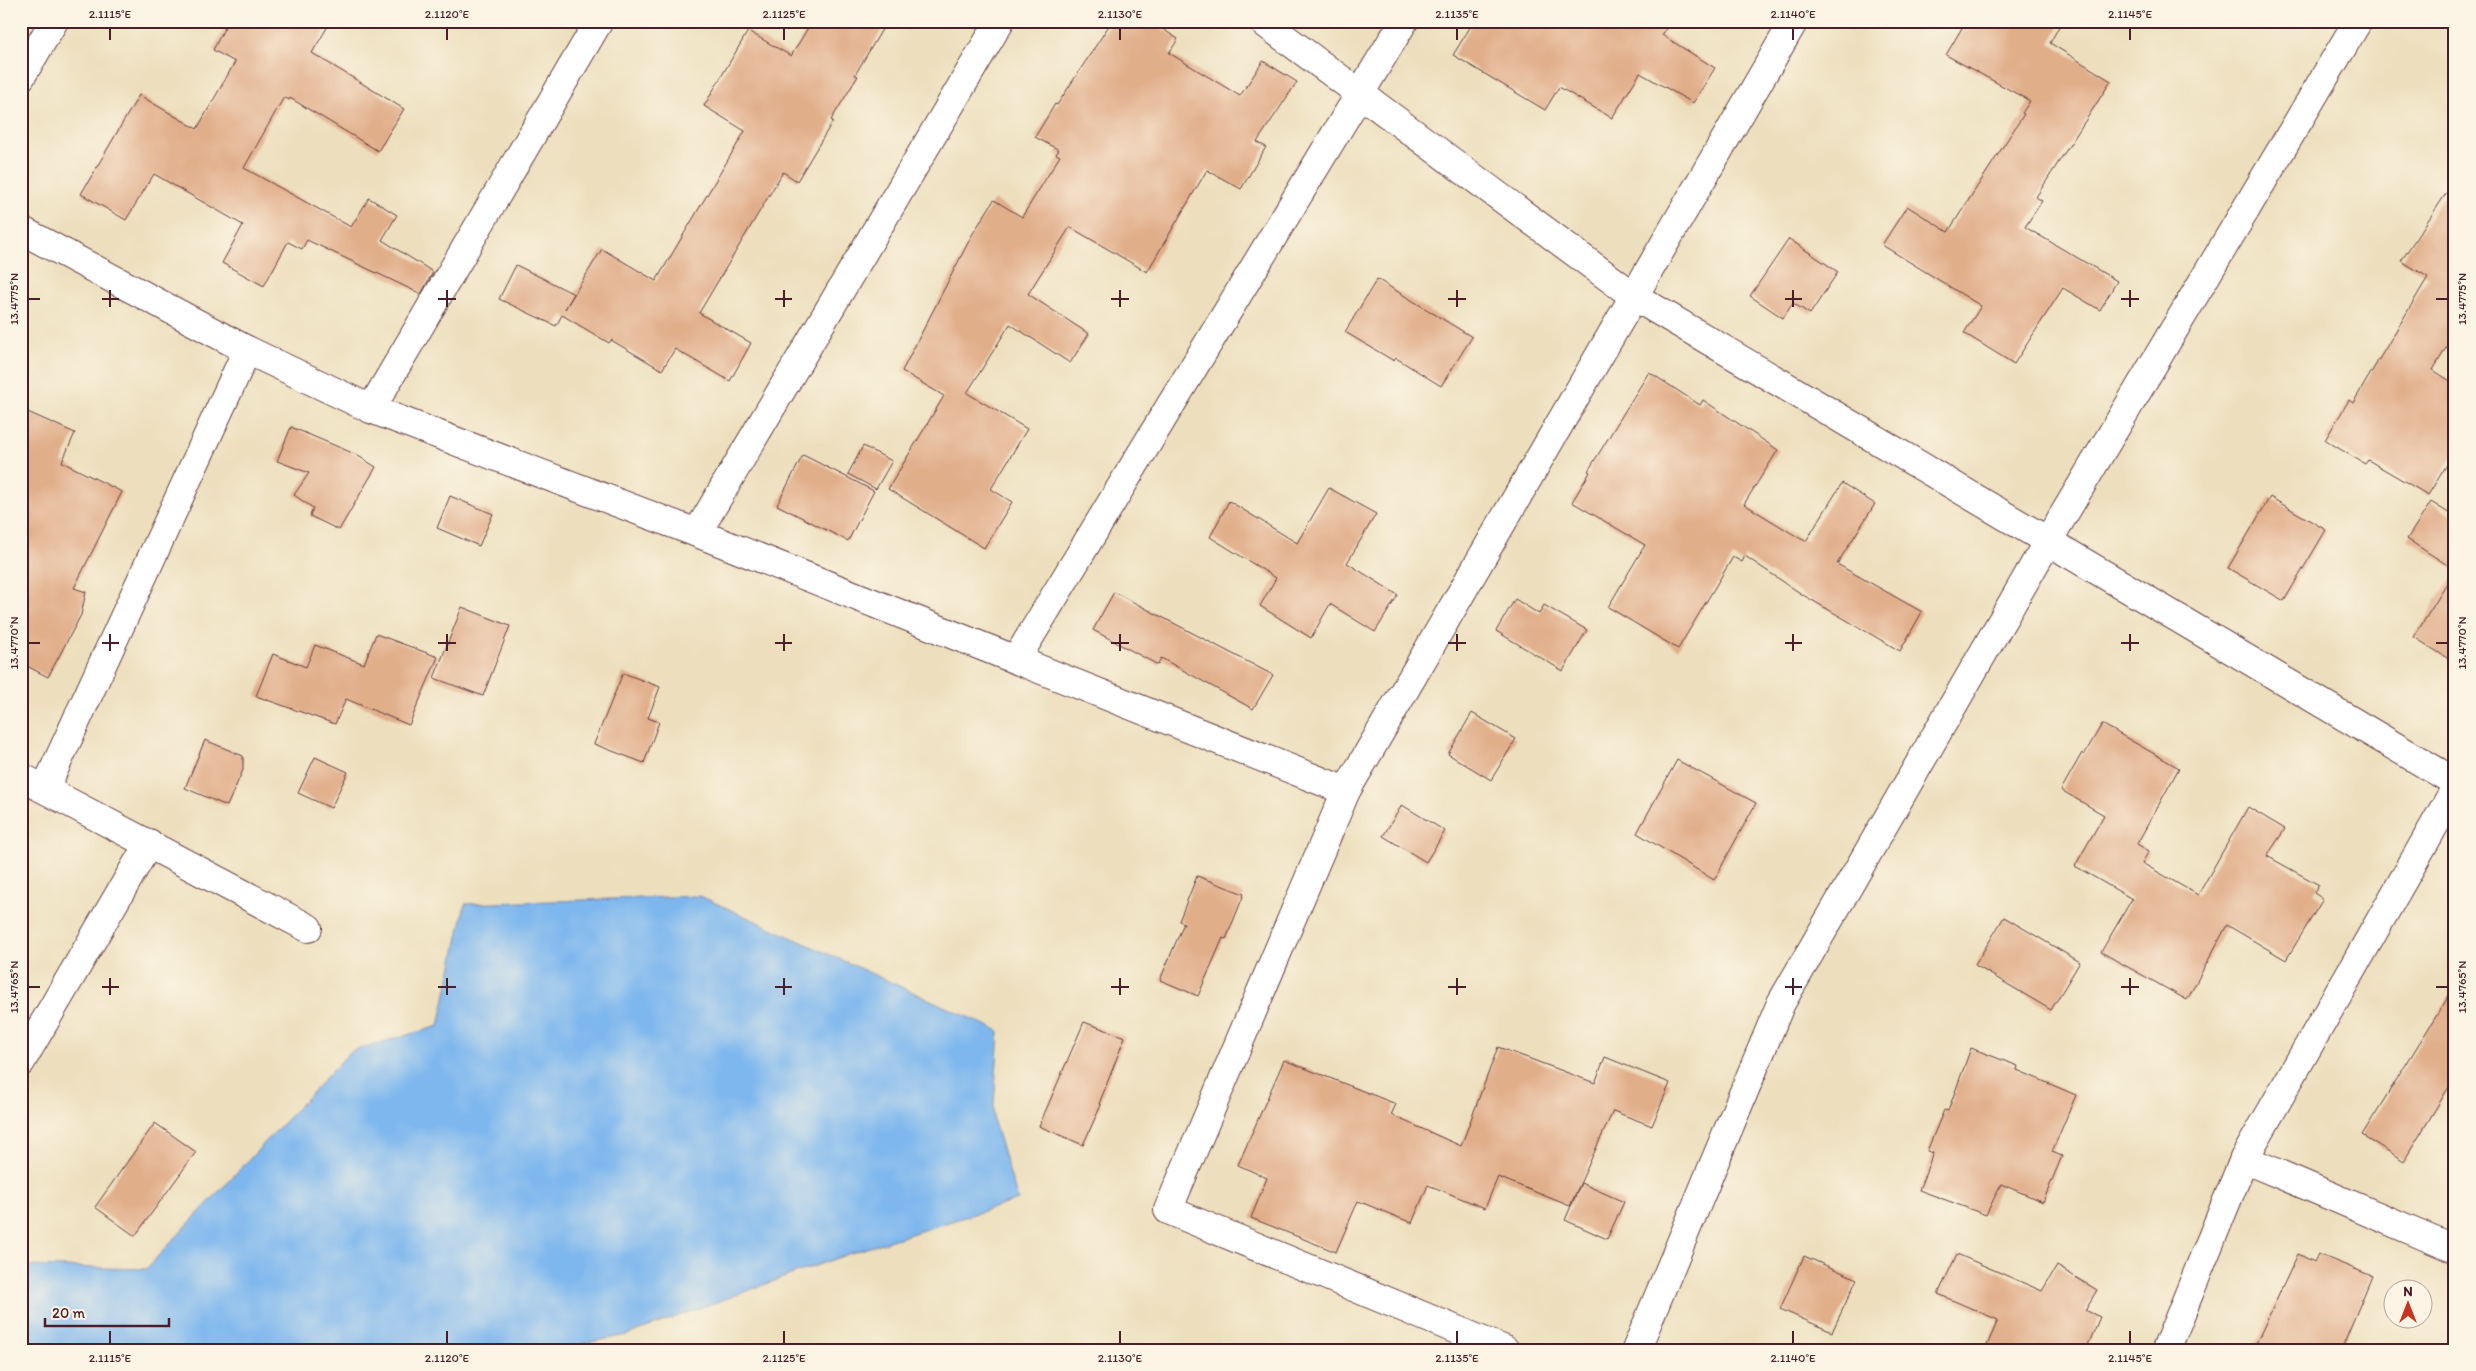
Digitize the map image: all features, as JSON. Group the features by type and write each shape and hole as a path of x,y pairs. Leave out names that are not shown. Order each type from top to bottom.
{"street":[{"path":"21,76 54,21"},
{"path":"371,409 599,21"},
{"path":"697,532 1000,21"},
{"path":"1262,21 1634,297 2455,782"},
{"path":"1016,658 1404,21"},
{"path":"1505,1350 1168,1210 1346,790 1794,21"},
{"path":"1636,1350 1781,1003 2048,541 2358,21"},
{"path":"21,230 247,350 371,409 697,532 1346,790"},
{"path":"45,789 247,350"},
{"path":"21,777 308,928"},
{"path":"2166,1350 2244,1159 2455,789"},
{"path":"21,1062 149,844"},
{"path":"2244,1159 2455,1249"}],"water":[{"path":"700,896 999,1031 993,1119 1018,1200 848,1254 627,1335 550,1350 21,1350 21,1266 146,1269 351,1051 439,1026 465,904"}],"building":[{"path":"228,21 331,21 312,53 404,109 378,151 290,98 289,100 284,97 244,168 351,227 369,198 397,215 382,240 433,272 421,294 307,240 302,249 288,242 264,286 222,263 243,225 154,174 126,220 81,194 139,95 197,129 235,62 213,50"},
{"path":"812,21 887,21 855,75 858,76 831,120 833,121 797,181 783,172 699,313 751,343 730,381 675,349 662,370 611,340 609,343 562,315 556,326 499,299 516,265 574,294 565,309 602,249 656,281 745,131 704,106 748,31 791,56"},
{"path":"1112,21 1150,21 1178,39 1169,53 1240,96 1263,61 1297,82 1257,142 1266,147 1241,189 1207,170 1147,272 1070,227 1028,294 1089,334 1070,363 1010,324 967,393 1027,429 991,489 1012,502 984,548 888,489 944,396 902,371 972,235 994,200 1022,217 1060,156 1056,154 1059,150 1035,137 1055,104 1057,105"},
{"path":"1474,21 1671,21 1662,35 1715,68 1693,103 1640,73 1612,118 1559,87 1545,110 1453,55"},
{"path":"1966,21 2062,21 2050,43 2111,81 2036,197 2042,201 2025,227 2117,281 2100,310 2063,288 2014,364 1964,333 1981,306 1882,245 1907,206 1948,232 2024,114 2022,113 2030,101 1946,55"},
{"path":"2455,180 2455,333 2433,370 2455,384 2455,452 2428,495 2368,460 2365,464 2325,440 2349,400 2353,403 2428,277 2401,261"},
{"path":"1789,239 1838,272 1810,314 1793,303 1783,318 1750,296"},
{"path":"1377,279 1472,337 1441,386 1396,358 1394,361 1345,332"},
{"path":"1649,372 1700,405 1703,400 1778,450 1744,504 1801,539 1806,541 1842,483 1875,504 1837,564 1922,612 1900,651 1803,595 1745,556 1742,562 1733,557 1678,649 1608,607 1645,545 1572,502 1590,472 1588,471"},
{"path":"21,409 75,433 62,462 122,492 74,588 86,592 81,615 48,677 21,663"},
{"path":"291,427 355,454 376,467 339,530 310,516 313,508 294,495 309,473 277,461"},
{"path":"863,446 892,461 876,489 848,474"},
{"path":"803,455 874,491 848,541 777,505"},
{"path":"1329,488 1376,514 1347,563 1398,595 1375,632 1330,604 1311,638 1260,606 1276,578 1210,537 1229,501 1297,543"},
{"path":"450,496 493,514 479,546 437,528"},
{"path":"2270,497 2326,530 2284,601 2228,568"},
{"path":"2431,502 2455,517 2455,570 2407,539"},
{"path":"2455,571 2455,663 2414,637"},
{"path":"1114,592 1273,675 1253,709 1161,658 1158,665 1093,630"},
{"path":"1515,599 1539,614 1544,605 1587,630 1563,671 1496,631"},
{"path":"462,607 510,626 483,696 434,678"},
{"path":"376,634 438,657 409,725 346,699 335,724 256,696 273,654 306,667 315,645 364,664"},
{"path":"623,673 660,687 648,718 659,722 644,763 594,744"},
{"path":"1472,713 1516,739 1491,780 1448,754"},
{"path":"2102,724 2179,768 2137,844 2149,851 2142,863 2198,895 2248,807 2285,829 2267,856 2319,885 2314,893 2323,899 2286,960 2227,925 2187,1000 2101,952 2132,899 2075,866 2104,815 2061,790 2082,753 2084,755"},
{"path":"205,740 243,756 243,770 227,806 185,788"},
{"path":"315,757 348,772 331,808 298,793"},
{"path":"1677,760 1756,803 1714,880 1637,833"},
{"path":"1402,805 1445,831 1426,862 1383,836"},
{"path":"1197,876 1244,894 1226,939 1223,938 1198,996 1160,980 1184,923 1179,921"},
{"path":"2004,917 2080,962 2051,1010 1975,965"},
{"path":"2455,986 2455,1077 2404,1161 2362,1135"},
{"path":"1084,1022 1125,1037 1099,1104 1101,1105 1083,1145 1039,1126"},
{"path":"1498,1047 1595,1083 1605,1057 1670,1083 1652,1126 1613,1111 1570,1206 1498,1177 1485,1208 1428,1185 1412,1223 1358,1201 1336,1252 1251,1218 1267,1178 1238,1165 1284,1060 1396,1104 1391,1115 1461,1146"},
{"path":"1971,1048 2018,1066 2017,1070 2076,1095 2052,1152 2062,1156 2043,1202 2001,1184 1986,1215 1919,1190 1933,1153 1927,1151 1944,1110 1948,1111"},
{"path":"155,1123 196,1152 135,1236 95,1207"},
{"path":"1581,1183 1624,1202 1607,1239 1565,1220"},
{"path":"1957,1254 2042,1291 2057,1266 2097,1290 2085,1310 2100,1317 2086,1350 1985,1350 1998,1320 1938,1294"},
{"path":"2298,1254 2314,1262 2318,1254 2372,1276 2341,1350 2253,1350"},
{"path":"1804,1256 1857,1279 1832,1332 1780,1309"}]}
